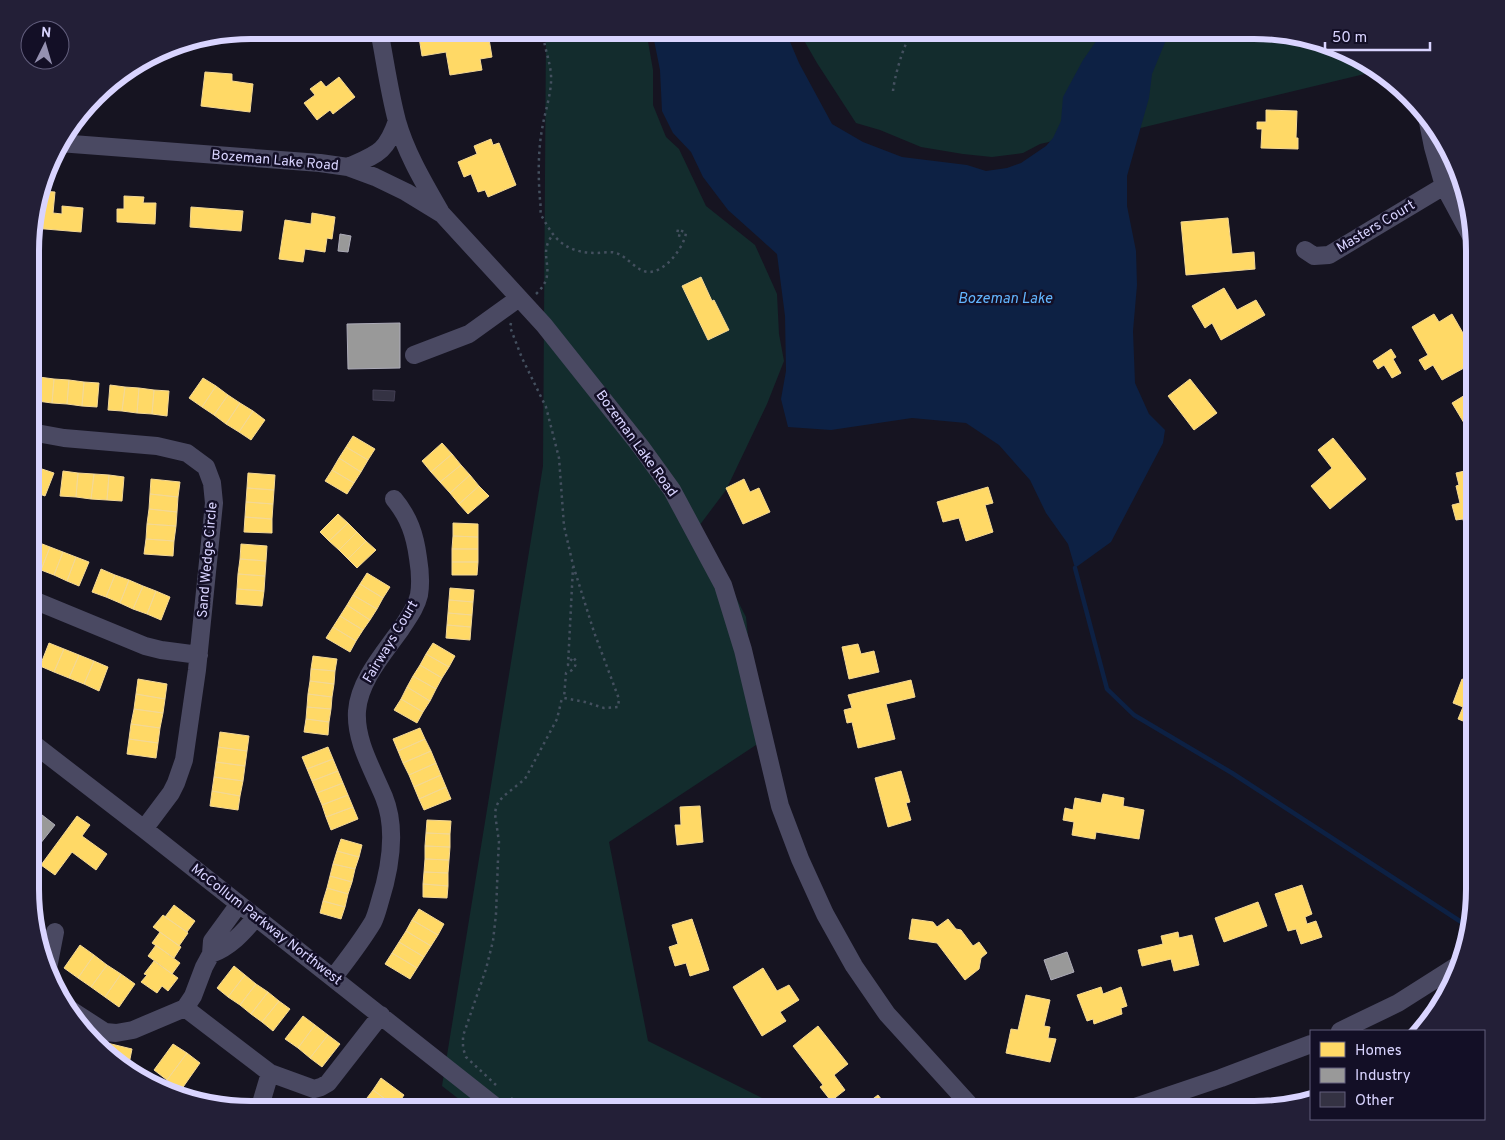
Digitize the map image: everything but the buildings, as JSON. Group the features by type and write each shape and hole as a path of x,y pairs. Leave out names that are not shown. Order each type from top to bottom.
{"street":[{"path":"381,39 398,121 410,155 442,214"},
{"path":"348,167 378,153 388,143 398,121"},
{"path":"1430,133 1444,186 1464,223"},
{"name":"Bozeman Lake Road","path":"68,144 320,163 348,167 406,192 442,214 526,297 544,325 627,428 676,498 723,586 744,650 780,806 824,914 854,966 887,1014 967,1101"},
{"name":"Masters Court","path":"1305,250 1314,256 1329,254 1444,186"},
{"path":"414,355 468,334 526,297"},
{"name":"Sand Wedge Circle","path":"39,433 64,438 157,446 187,453 206,467 212,483 214,503 199,655 181,771 171,793 144,829"},
{"name":"Fairways Court","path":"333,978 374,921 390,858 391,828 386,801 360,741 357,709 367,679 413,611 419,595 420,580 412,528 405,512 394,499"},
{"path":"39,602 145,646 199,655"},
{"name":"McCollum Parkway Northwest","path":"39,748 381,1015 502,1101"},
{"path":"89,1026 99,1035 133,1030 185,1008 193,996 211,954 212,941 239,904"},
{"path":"211,954 223,950 242,934 256,918"},
{"path":"50,957 55,932"},
{"path":"1342,1030 1398,1003 1450,970"},
{"path":"185,1008 270,1073 314,1089 321,1088 328,1082 381,1015"},
{"path":"1153,1101 1222,1078 1310,1044"},
{"path":"262,1101 270,1073"}],"path":[{"path":"545,39 551,76 549,96 542,125 539,162 540,193 542,215 552,234 562,244 576,250 595,253 616,253 648,272 655,270 672,259 685,240 686,233 678,229 677,235 681,236"},
{"path":"893,91 906,44 910,39"},
{"path":"526,297 546,283 548,274 546,255 549,240 552,236"},
{"path":"511,320 510,328 516,343 546,407 559,458 564,526 573,565 594,632 620,699 618,707 604,708 564,698 566,673 572,671 576,666 576,661 573,658 568,665 573,567"},
{"path":"497,1086 466,1057 463,1048 463,1036 486,969 493,941 499,842 495,814 496,806 505,795 525,779 557,719 562,698"}],"green space":[{"path":"546,39 648,39 653,70 653,105 666,137 679,149 706,206 755,245 777,294 779,334 784,361 767,404 726,490 699,526 746,617 759,743 609,842 648,1041 768,1101 461,1101 442,1086 543,466"},
{"path":"803,39 1268,39 1322,50 1348,61 1369,73 1099,138 1066,138 1040,144 1023,153 992,157 921,147 880,130 856,123"}],"water":[{"name":"Bozeman Lake","path":"654,39 789,39 799,63 832,124 863,142 902,157 967,165 986,171 1007,168 1021,163 1046,146 1053,138 1061,121 1063,97 1083,60 1098,39 1166,39 1152,74 1149,98 1127,176 1127,206 1136,251 1137,285 1133,331 1135,383 1149,414 1165,430 1163,443 1111,542 1075,568 1068,544 1046,513 1030,480 999,445 966,423 912,418 831,430 788,427 781,399 786,371 785,316 777,254 728,210 703,177 691,152 673,133 662,111 660,70"}],"waterway":[{"path":"1075,568 1107,689 1134,715 1232,773 1463,923"}]}
